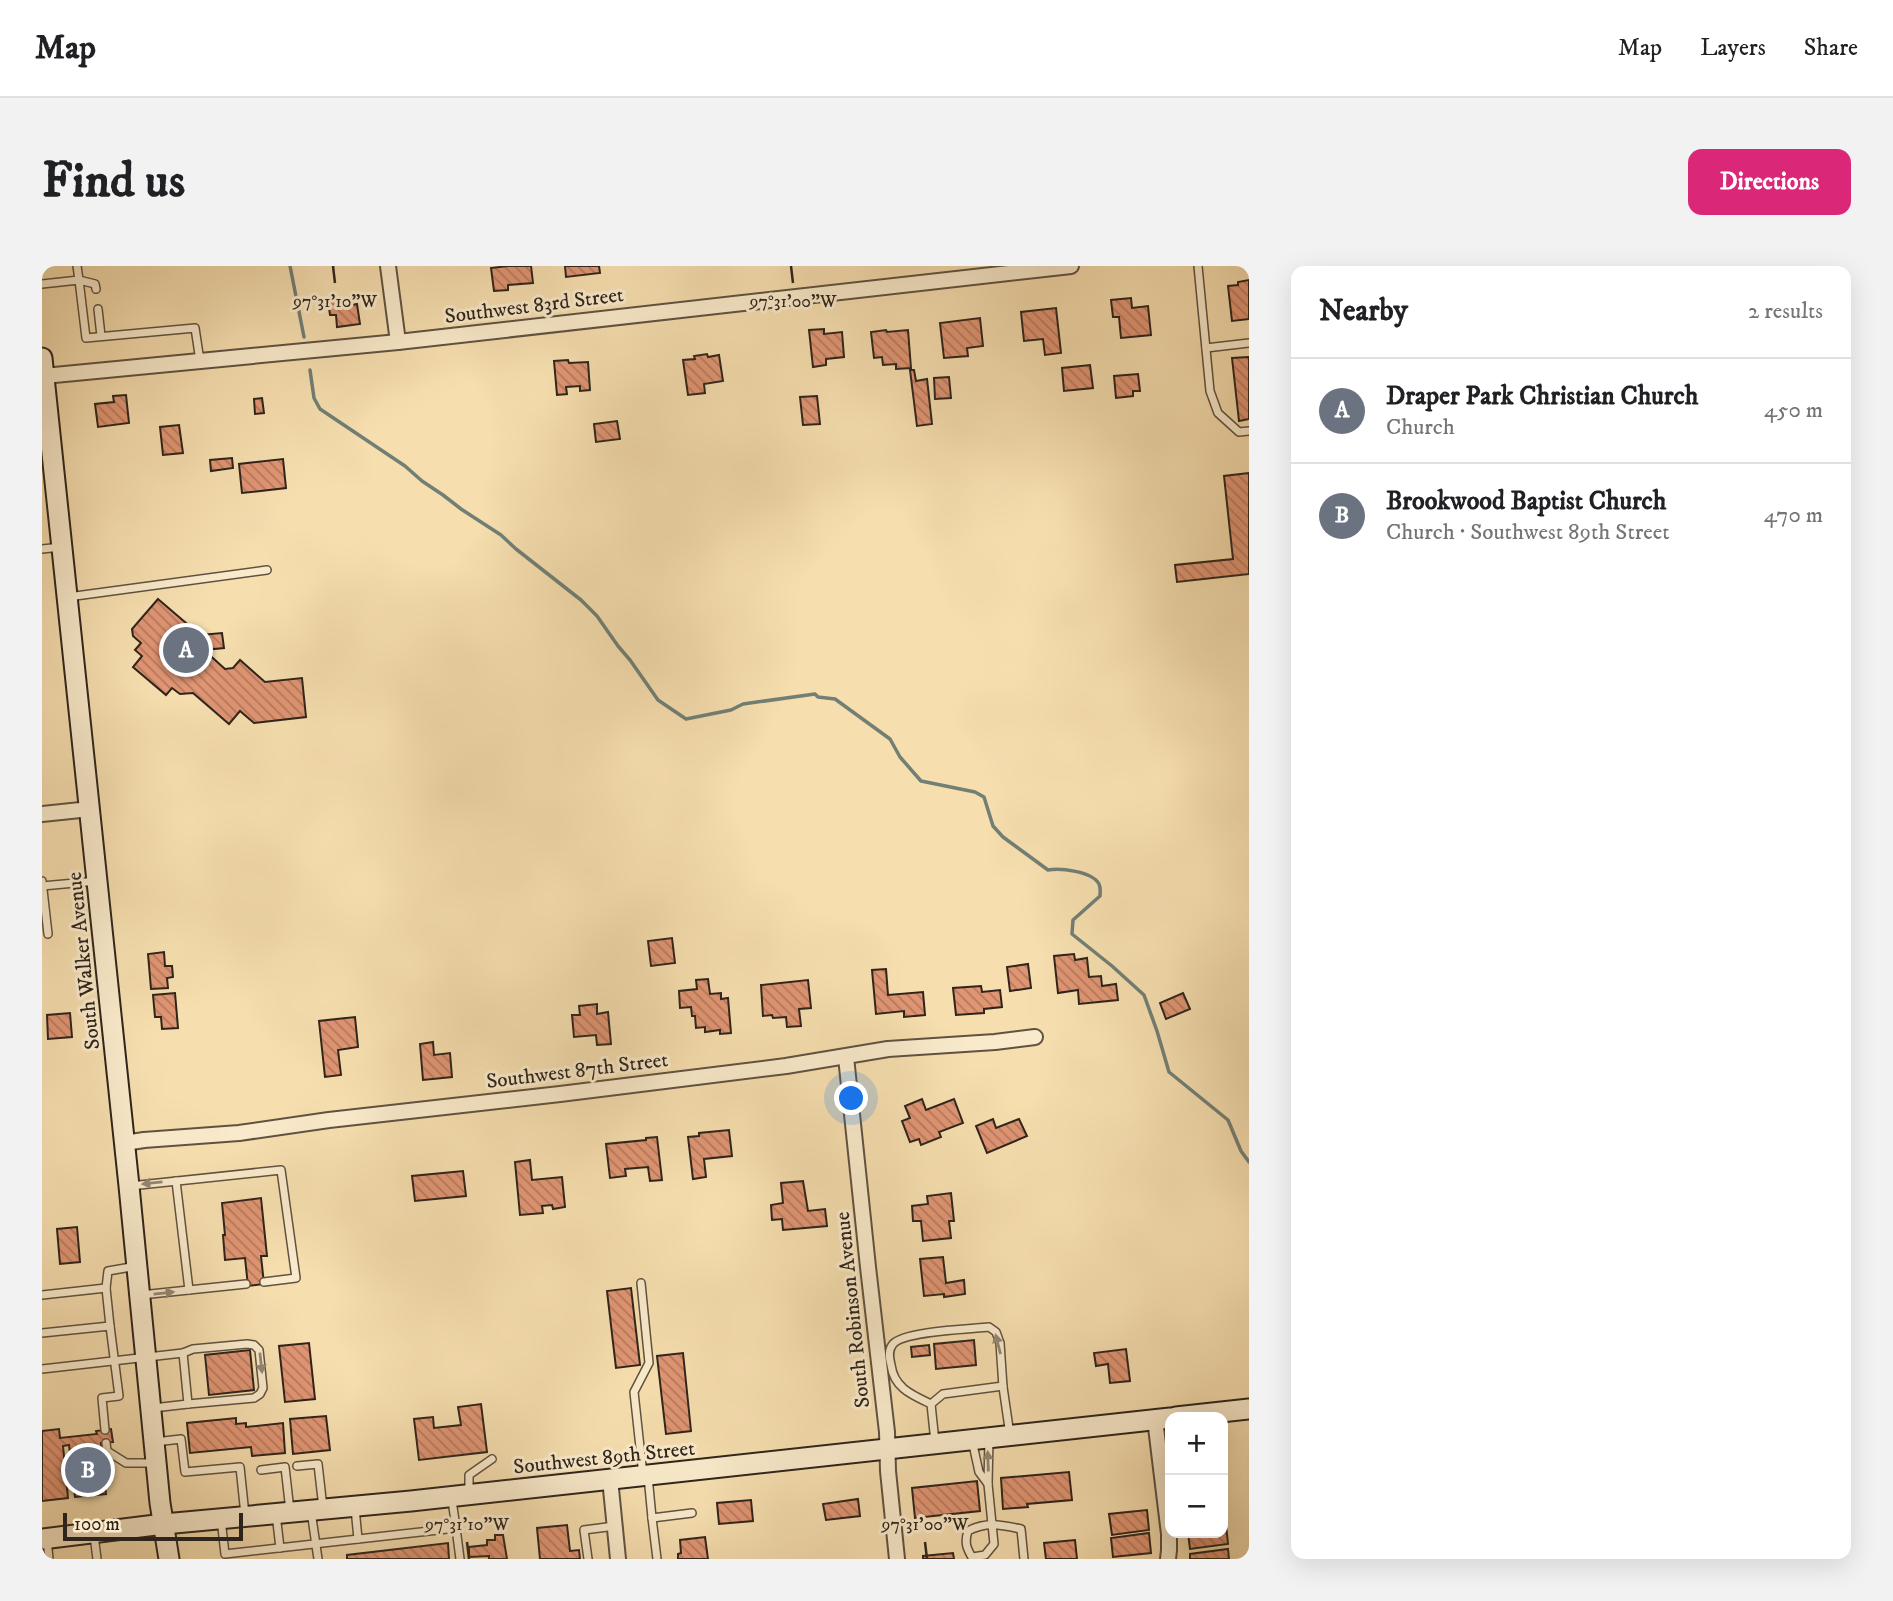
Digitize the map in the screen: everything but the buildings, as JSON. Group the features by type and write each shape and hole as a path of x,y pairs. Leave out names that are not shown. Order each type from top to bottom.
{"main road":[{"name":"South Walker Avenue","path":"43,367 45,425 62,547 156,1463 169,1559"},
{"path":"1221,1412 1249,1409"},
{"name":"Southwest 89th Street","path":"44,1538 1163,1419"}],"street":[{"path":"388,266 398,342"},
{"name":"Southwest 83rd Street","path":"43,367 200,361 398,342 1071,266"},
{"path":"42,814 90,808"},
{"name":"Southwest 87th Street","path":"125,1143 239,1133 560,1094 846,1057 888,1049 1035,1037"},
{"name":"South Robinson Avenue","path":"846,1057 887,1432 897,1559"},
{"path":"1163,1419 1169,1534 1167,1559"},
{"path":"610,1479 618,1559"}],"lane":[{"path":"78,266 86,338 195,328 200,361"},
{"path":"1198,266 1210,391 1218,413 1239,432 1249,432"},
{"path":"42,284 79,280 95,284 96,289"},
{"path":"98,309 101,336"},
{"path":"1206,348 1249,342"},
{"path":"42,550 62,547"},
{"path":"67,597 267,570"},
{"path":"42,881 48,934"},
{"path":"42,886 97,881"},
{"path":"129,1186 281,1170 296,1278 264,1282"},
{"path":"176,1181 189,1290"},
{"path":"105,1430 102,1398 119,1396 106,1288 108,1271 137,1265"},
{"path":"641,1283 649,1363 634,1392 657,1559"},
{"path":"140,1295 246,1284"},
{"path":"42,1296 106,1288"},
{"path":"42,1334 110,1326"},
{"path":"932,1405 911,1394 894,1380 890,1348 900,1338 917,1334 989,1327 996,1332 1000,1343 1010,1435"},
{"path":"42,1369 146,1358 193,1349 254,1345 259,1350 264,1388 254,1398 151,1409"},
{"path":"183,1353 188,1404"},
{"path":"935,1444 932,1405 943,1394 1003,1386"},
{"path":"154,1442 181,1439 185,1472 240,1467 246,1516"},
{"path":"981,1439 979,1472 988,1484"},
{"path":"981,1439 988,1484 992,1524 995,1544 985,1555 973,1558 966,1550 965,1538 968,1531 992,1524 1021,1529 1024,1559"},
{"path":"107,1443 107,1451 126,1463 156,1463"},
{"path":"460,1559 456,1528 460,1495 469,1475 492,1458"},
{"path":"297,1466 318,1464 318,1559"},
{"path":"261,1469 285,1467 280,1548"},
{"path":"355,1506 358,1539"},
{"path":"652,1518 692,1513"},
{"path":"221,1519 225,1554 456,1528"},
{"path":"588,1559 584,1530 616,1526"},
{"path":"93,1532 97,1559"},
{"path":"44,1538 50,1559"}],"waterway":[{"path":"290,266 304,337"},
{"path":"310,370 314,398 320,409 501,535 581,600 597,616 658,700 686,719 731,710 743,704 815,694 818,697 835,699 890,739 900,757 921,781 975,792 984,797 993,826 1003,837 1048,870 1075,871 1095,880 1100,886 1100,896 1073,920 1072,934 1144,995 1169,1072 1228,1120 1241,1151 1249,1162"}],"place":[{"name":"Draper Park Christian Church","path":"186,650"},
{"name":"Brookwood Baptist Church","path":"88,1470"}]}
